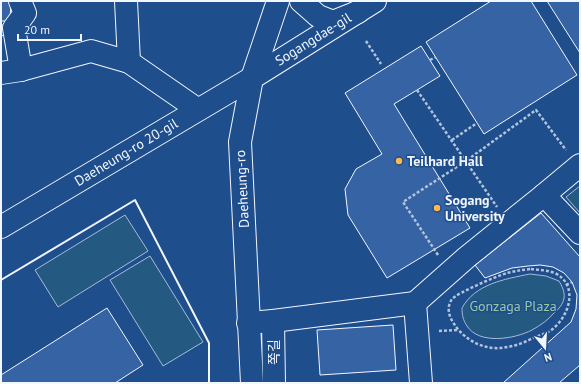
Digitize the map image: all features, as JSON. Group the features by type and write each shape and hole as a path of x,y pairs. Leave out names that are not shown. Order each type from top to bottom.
{"street":[{"path":"20,1 25,13 14,28 11,71 91,51 129,62 197,109"},
{"path":"126,1 129,62"},
{"name":"Daeheung-ro","path":"252,383 240,142 252,78 278,1"},
{"path":"301,1 318,16 333,22 366,6"},
{"name":"Sogangdae-gil","path":"252,78 366,6"},
{"name":"Daeheung-ro 20-gil","path":"1,227 197,109 252,78"},
{"path":"248,323 415,303 579,165"},
{"path":"544,195 580,233"},
{"path":"415,303 421,383"},
{"name":"쪽길","path":"274,321 274,383"}],"path":[{"path":"366,41 381,64"},
{"path":"430,60 436,57"},
{"path":"417,90 508,224"},
{"path":"450,272 403,202 466,161 536,110 579,165"},
{"path":"452,140 477,124"},
{"path":"518,270 542,270 554,273 562,278 566,285 569,294 569,304 564,317 554,328 529,341 507,348 477,344 461,334 452,321 448,308 452,299 463,291 518,270"},
{"path":"566,285 572,282"}],"green space":[{"path":"580,186 580,213 566,197"},
{"path":"125,215 148,251 58,307 35,270"},
{"path":"150,256 203,342 163,366 110,280"},
{"name":"Gonzaga Plaza","path":"530,274 546,276 559,281 563,289 564,296 562,304 547,320 525,333 507,338 488,338 480,336 467,326 463,317 462,308 475,293 492,284"}],"building":[{"path":"1,1 11,1 10,21 1,21"},
{"path":"491,1 531,1 577,75 484,134 426,42"},
{"path":"547,1 580,1 580,53"},
{"path":"1,25 3,25 5,35 1,36"},
{"name":"Teilhard Hall","path":"421,46 440,76 394,104 470,228 387,278 348,215 345,189 356,169 382,154 345,93"},
{"name":"Gonzaga Plaza","path":"541,213 580,257 580,365 559,383 503,383 571,322 576,309 577,295 572,282 564,273 553,267 540,265 512,268 485,278 475,265"},
{"path":"107,308 143,365 115,383 1,383 1,375"},
{"path":"393,325 396,370 320,375 317,330"}],"wall":[{"path":"1,280 135,200 209,343 209,383"}],"place":[{"name":"Teilhard Hall","path":"399,161"},
{"name":"Sogang University","path":"437,208"}]}
